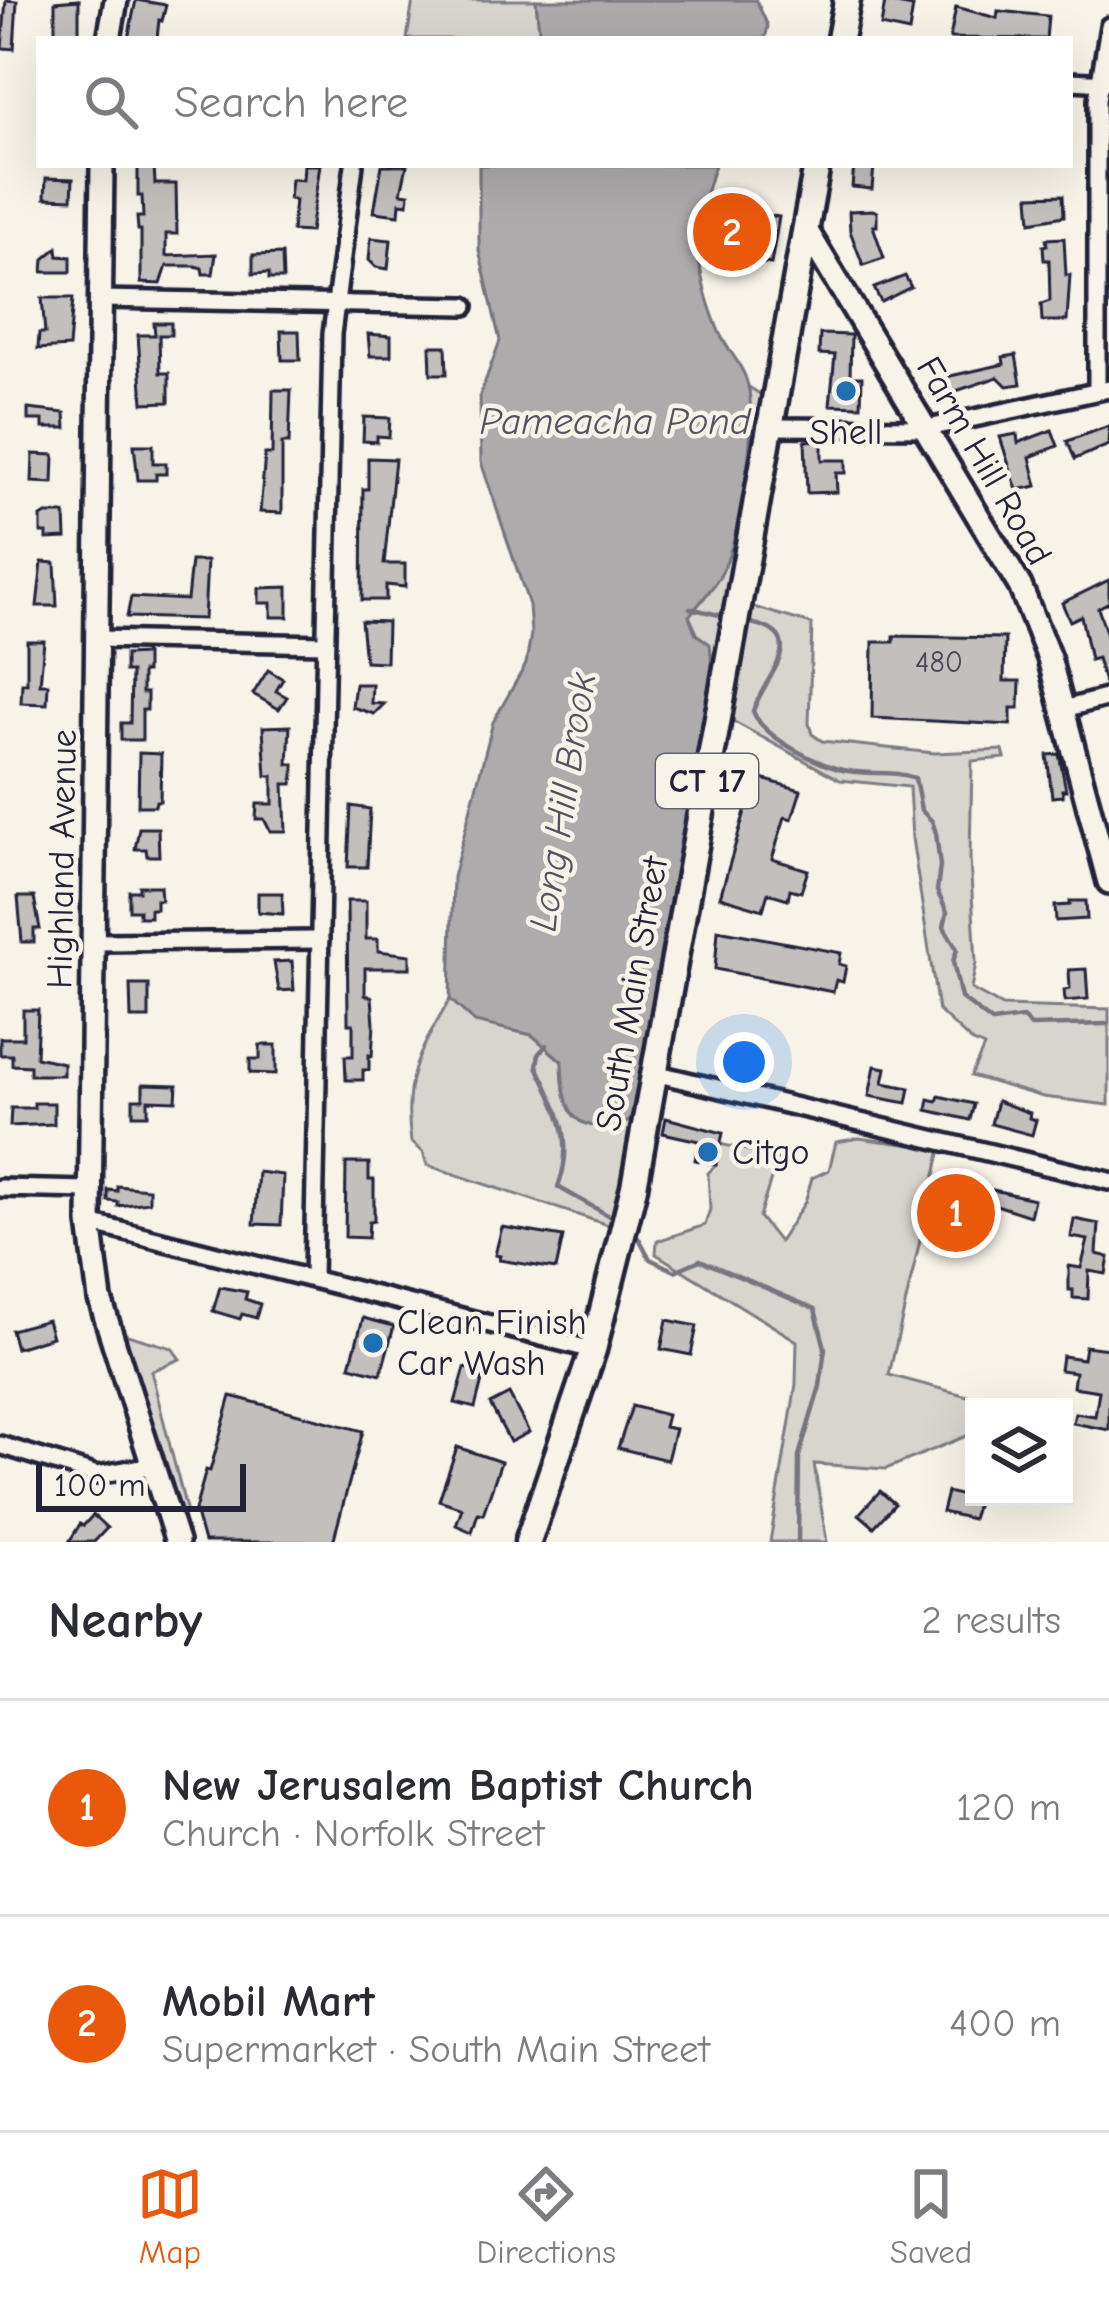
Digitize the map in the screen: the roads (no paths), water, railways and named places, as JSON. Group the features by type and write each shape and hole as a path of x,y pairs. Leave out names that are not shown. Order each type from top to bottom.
{"main road":[{"path":"841,36 847,0"},
{"name":"South Main Street","path":"528,1542 593,1350 623,1239 816,168"}],"street":[{"path":"110,36 116,0"},
{"path":"771,427 928,428 1103,390 1097,123 1109,26"},
{"path":"1073,81 1105,83"},
{"name":"Highland Avenue","path":"102,168 90,1223 100,1299 177,1542"},
{"path":"313,1278 334,305 354,168"},
{"name":"Farm Hill Road","path":"806,228 1020,586 1042,640 1105,842 1109,882"},
{"path":"100,299 465,306"},
{"path":"98,639 325,644"},
{"path":"1064,710 1109,697"},
{"path":"94,942 320,940"},
{"path":"654,1073 1109,1181"},
{"path":"0,1188 89,1190"},
{"path":"90,1223 593,1350"},
{"path":"0,1445 97,1475 154,1465"}],"water":[{"path":"536,0 756,0 768,26 766,36 540,36"},
{"name":"Pameacha Pond","path":"479,168 714,168 699,230 700,270 720,334 745,375 751,423 746,478 729,555 719,577 689,616 696,634 710,644 712,666 639,1104 627,1122 608,1126 583,1123 574,1116 565,1093 562,1061 532,1035 475,1022 450,999 453,877 493,722 526,664 531,634 529,605 481,462 480,395 500,341 479,250"}],"waterway":[{"path":"690,608 723,616"},
{"path":"750,623 769,629 782,647 753,711 768,731 808,757 837,768 915,778 921,810 936,833 937,891 947,912 944,927 957,949 953,962 961,998 992,1022 1023,1018 1031,1026 1108,1024"},
{"name":"Long Hill Brook","path":"547,1045 539,1053 537,1066 565,1139 558,1187 618,1221"},
{"name":"Long Hill Brook","path":"632,1232 650,1259 675,1271 700,1260 815,1309 825,1348 820,1386 799,1456 798,1542"}],"place":[{"name":"Mobil Mart","path":"732,232"},
{"name":"Shell","path":"846,391"},
{"name":"Citgo","path":"708,1152"},
{"name":"New Jerusalem Baptist Church","path":"956,1213"},
{"name":"Clean Finish Car Wash","path":"373,1343"}]}
